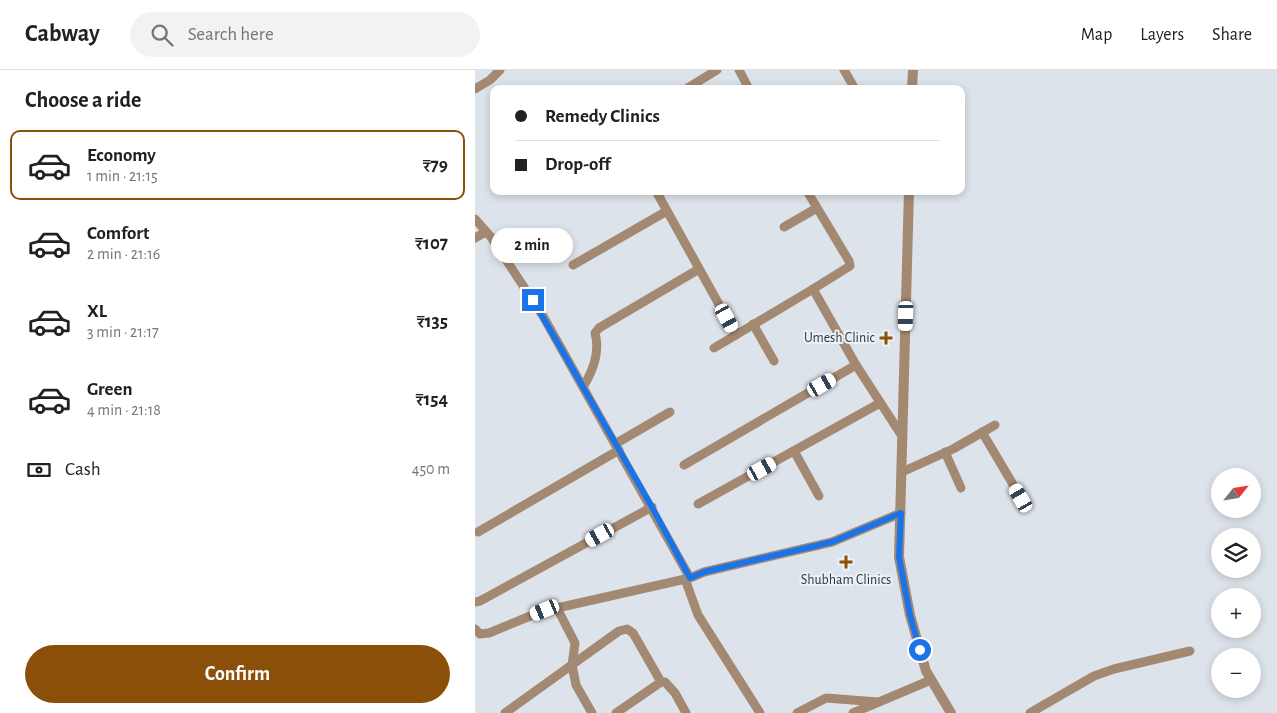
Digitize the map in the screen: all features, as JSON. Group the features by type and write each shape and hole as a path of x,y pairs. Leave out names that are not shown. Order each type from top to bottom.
{"street":[{"path":"475,89 490,80 500,70"},
{"path":"693,85 717,70"},
{"path":"739,70 747,85"},
{"path":"844,70 853,85"},
{"path":"913,70 913,85"},
{"path":"658,195 736,335"},
{"path":"713,348 850,266 809,195"},
{"path":"909,195 899,557 910,615 926,672 951,713"},
{"path":"783,225 816,206"},
{"path":"573,265 667,211"},
{"path":"475,219 491,237 543,316 652,507 687,578 697,615 760,713"},
{"path":"475,238 486,232"},
{"path":"583,387 596,355 598,344 595,332 699,269"},
{"path":"813,289 856,365 902,436"},
{"path":"753,324 774,361"},
{"path":"684,465 856,365"},
{"path":"698,504 880,403"},
{"path":"478,532 617,447 670,412"},
{"path":"902,472 945,452 995,425"},
{"path":"982,432 1021,498"},
{"path":"794,451 819,496"},
{"path":"945,452 961,488"},
{"path":"475,602 652,507"},
{"path":"475,629 480,634 489,633 545,610 687,578 704,572 832,542 901,513"},
{"path":"557,608 575,643 572,665 576,685 592,713"},
{"path":"505,713 619,631 627,629 633,633 661,682 665,682 675,693 686,713"},
{"path":"1030,713 1094,676 1114,669 1190,651"},
{"path":"853,713 931,680"},
{"path":"616,713 661,682"},
{"path":"797,713 826,698 878,702"}],"place":[{"name":"Umesh Clinic","path":"886,338"},
{"name":"Shubham Clinics","path":"846,562"}],"route":[{"path":"533,300 652,507 690,578 704,572 832,542 901,513 899,557 910,615 920,650"}]}
